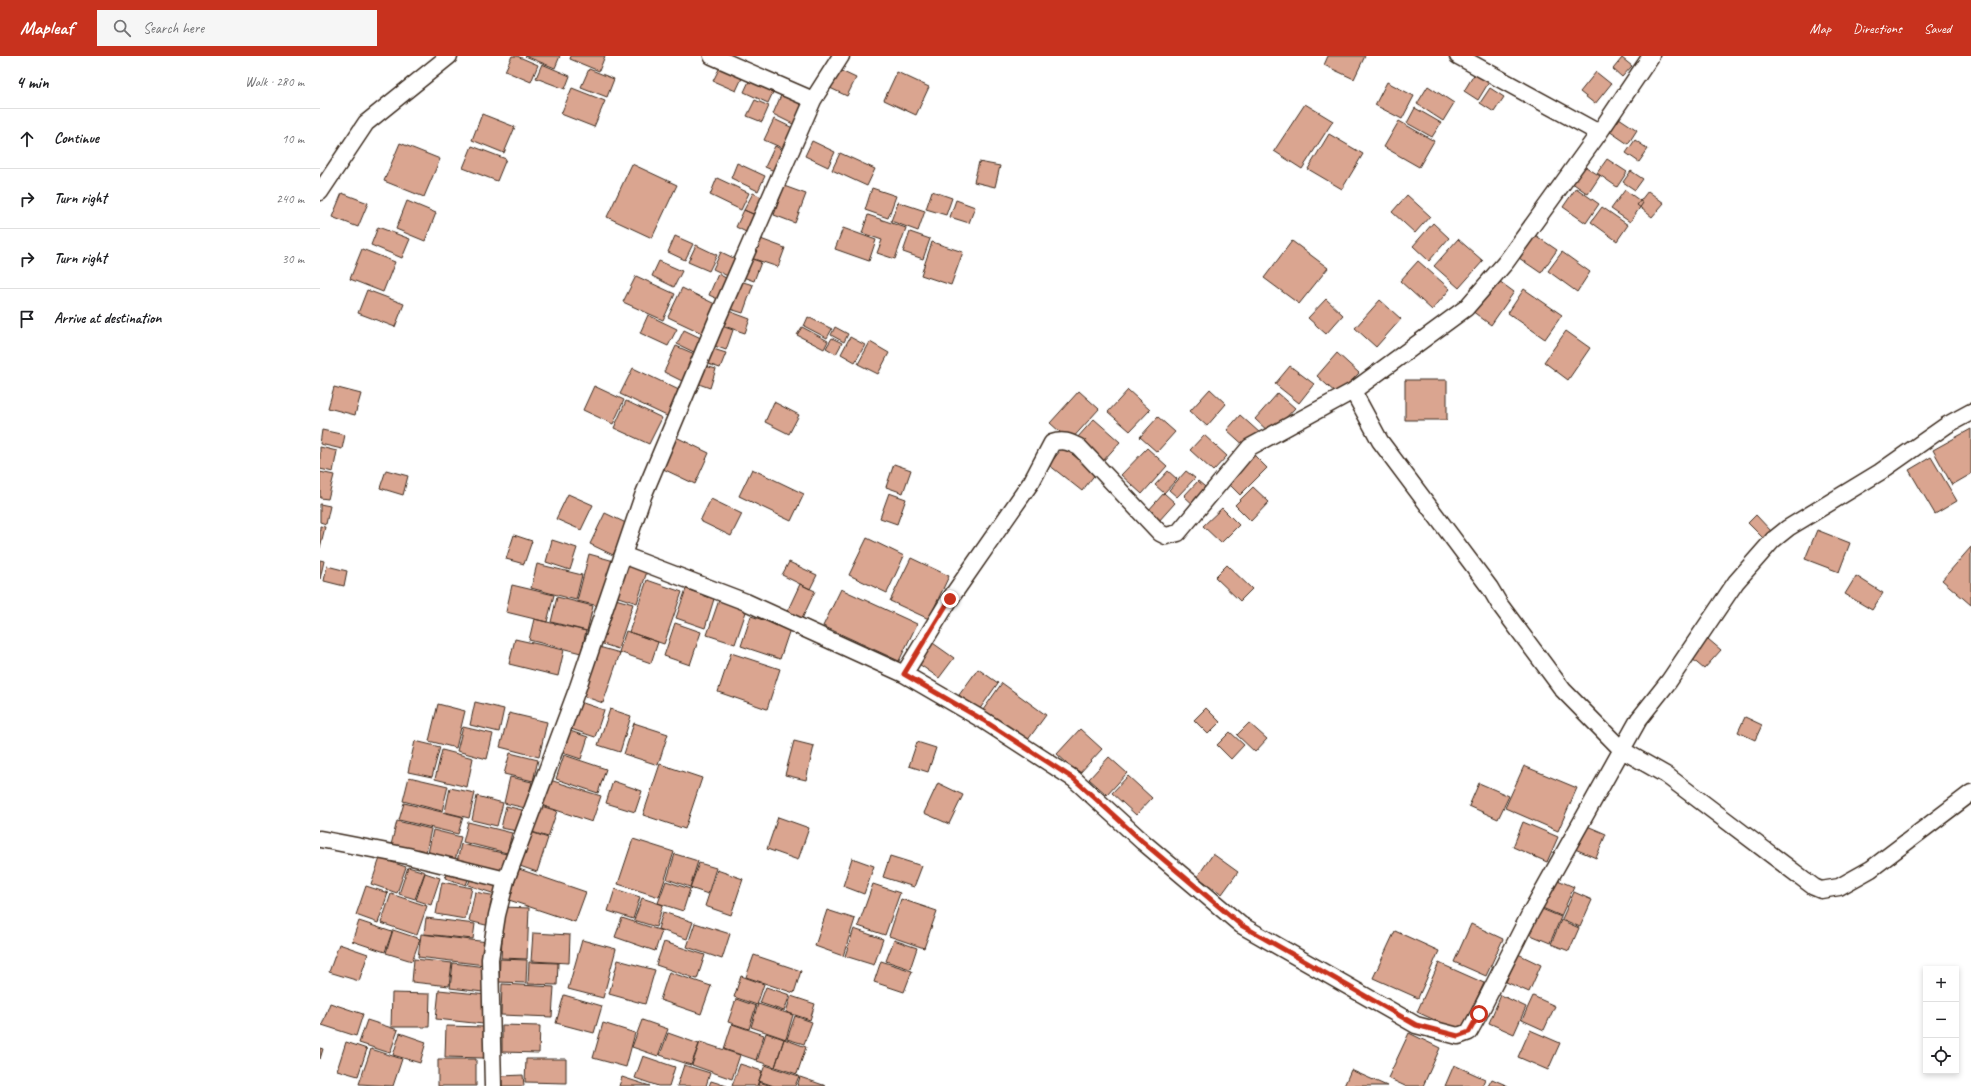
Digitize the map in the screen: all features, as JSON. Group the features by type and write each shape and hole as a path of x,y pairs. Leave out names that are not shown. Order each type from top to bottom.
{"street":[{"path":"320,192 366,123 449,56"},
{"path":"712,56 813,100"},
{"path":"493,1086 490,960 497,915 506,880 578,687 646,488 716,322 813,100 841,56"},
{"path":"1458,56 1599,133"},
{"path":"904,674 950,599 1032,481 1052,443 1059,440 1066,440 1079,447 1160,533 1170,536 1178,533 1250,447 1353,391 1466,308 1506,262 1599,133 1651,56"},
{"path":"1353,391 1380,441 1490,588 1500,605 1563,690 1622,750 1666,775 1814,887 1821,890 1839,887 1871,869 1971,793"},
{"path":"623,555 746,602 904,674 983,720 1074,779 1143,842 1241,925 1416,1025 1458,1036 1469,1032 1531,912 1638,719 1669,681 1736,582 1773,540 1788,528 1880,472 1947,425 1971,412"},
{"path":"320,839 408,856 506,880"}],"building":[{"path":"512,56 517,56 538,65 531,82 505,71"},
{"path":"525,56 560,56 555,68"},
{"path":"571,56 605,56 599,71 570,59"},
{"path":"1328,56 1365,56 1354,79 1324,65"},
{"path":"1622,58 1632,66 1622,77 1613,69"},
{"path":"542,64 570,76 565,89 536,78"},
{"path":"720,67 742,78 736,91 713,81"},
{"path":"589,69 614,79 607,97 581,87"},
{"path":"839,70 856,78 847,96 830,88"},
{"path":"897,72 929,87 916,115 884,100"},
{"path":"1596,72 1611,84 1595,104 1580,92"},
{"path":"1475,73 1489,82 1478,100 1464,91"},
{"path":"750,79 774,90 768,103 744,92"},
{"path":"1387,82 1414,96 1402,119 1375,105"},
{"path":"1428,86 1454,103 1443,121 1417,104"},
{"path":"572,88 605,101 594,127 561,114"},
{"path":"1490,88 1504,97 1494,112 1480,103"},
{"path":"782,93 807,105 797,126 773,114"},
{"path":"755,100 769,106 762,122 747,116"},
{"path":"1305,104 1333,121 1302,169 1274,151"},
{"path":"1415,108 1441,123 1432,137 1407,123"},
{"path":"482,114 515,127 504,153 472,140"},
{"path":"1619,118 1637,130 1628,144 1609,131"},
{"path":"774,119 799,131 789,151 764,140"},
{"path":"1399,121 1434,141 1419,167 1384,147"},
{"path":"1329,134 1363,154 1342,189 1308,169"},
{"path":"1635,140 1648,149 1639,162 1626,153"},
{"path":"812,141 835,152 828,167 805,156"},
{"path":"400,143 440,159 424,197 384,181"},
{"path":"472,146 506,159 497,181 463,168"},
{"path":"775,146 788,153 779,173 765,167"},
{"path":"840,153 875,169 867,186 832,170"},
{"path":"1607,159 1627,172 1617,187 1597,173"},
{"path":"979,162 1000,166 995,187 974,182"},
{"path":"737,163 765,176 758,191 731,178"},
{"path":"632,164 677,185 652,238 607,217"},
{"path":"1583,165 1600,176 1588,194 1571,182"},
{"path":"1631,171 1643,179 1635,190 1623,182"},
{"path":"717,178 749,193 741,210 710,195"},
{"path":"784,186 806,194 795,223 774,215"},
{"path":"872,188 896,196 888,218 865,210"},
{"path":"1576,188 1599,204 1586,223 1563,207"},
{"path":"1625,190 1643,203 1630,222 1611,209"},
{"path":"932,191 952,198 946,215 926,209"},
{"path":"1648,191 1664,203 1652,217 1637,205"},
{"path":"342,193 368,203 358,227 332,217"},
{"path":"753,193 768,200 760,217 744,210"},
{"path":"1407,195 1430,216 1415,233 1392,212"},
{"path":"956,200 975,207 969,223 950,217"},
{"path":"407,201 436,213 425,241 396,229"},
{"path":"898,202 925,211 918,231 891,221"},
{"path":"1602,207 1628,225 1617,241 1591,222"},
{"path":"744,210 760,217 752,235 736,227"},
{"path":"868,215 906,228 895,259 877,253 882,240 862,233"},
{"path":"1433,223 1449,238 1429,261 1413,246"},
{"path":"378,227 410,239 402,258 371,245"},
{"path":"843,228 876,240 869,261 835,249"},
{"path":"910,232 930,239 923,259 903,252"},
{"path":"1535,235 1557,250 1541,273 1519,258"},
{"path":"675,236 693,244 685,260 668,252"},
{"path":"758,238 785,248 778,267 751,258"},
{"path":"1458,239 1483,261 1459,288 1434,266"},
{"path":"1292,241 1328,268 1299,304 1264,278"},
{"path":"932,242 963,252 951,285 921,275"},
{"path":"696,245 717,255 709,271 688,262"},
{"path":"362,249 395,262 383,292 350,279"},
{"path":"721,252 740,261 732,278 713,269"},
{"path":"1562,252 1590,272 1577,292 1548,271"},
{"path":"749,258 761,262 754,281 743,277"},
{"path":"659,261 682,271 674,287 652,276"},
{"path":"1418,261 1450,289 1432,310 1400,281"},
{"path":"718,274 732,281 722,301 709,295"},
{"path":"636,276 675,294 663,320 623,302"},
{"path":"1495,278 1514,292 1491,325 1472,311"},
{"path":"740,281 753,285 743,313 730,309"},
{"path":"682,288 719,306 706,335 668,317"},
{"path":"1524,289 1562,315 1545,339 1508,313"},
{"path":"367,290 404,304 395,327 358,313"},
{"path":"1326,299 1343,315 1326,334 1308,318"},
{"path":"1380,300 1401,319 1376,347 1355,328"},
{"path":"726,310 750,319 745,333 721,325"},
{"path":"648,315 677,329 668,346 640,333"},
{"path":"808,317 832,329 827,338 804,326"},
{"path":"719,325 733,330 726,350 712,345"},
{"path":"802,327 828,341 824,349 797,335"},
{"path":"835,327 848,334 844,342 831,335"},
{"path":"684,330 705,340 698,354 677,344"},
{"path":"1566,331 1590,348 1568,380 1544,362"},
{"path":"850,337 865,345 855,362 841,354"},
{"path":"832,338 842,343 836,354 826,348"},
{"path":"870,342 889,353 878,374 858,364"},
{"path":"676,346 697,355 684,382 664,372"},
{"path":"710,348 726,353 720,368 705,363"},
{"path":"1337,353 1359,373 1338,395 1317,376"},
{"path":"702,365 716,369 710,388 696,383"},
{"path":"1290,366 1314,384 1299,403 1275,384"},
{"path":"633,368 681,391 669,417 620,394"},
{"path":"1405,380 1447,380 1447,420 1405,420"},
{"path":"594,386 624,400 613,424 583,410"},
{"path":"334,387 361,394 355,415 328,408"},
{"path":"1210,389 1226,404 1207,426 1190,411"},
{"path":"1128,390 1150,410 1130,431 1108,412"},
{"path":"1079,391 1099,409 1070,441 1050,423"},
{"path":"1278,393 1295,408 1271,434 1255,419"},
{"path":"626,401 662,418 649,444 614,428"},
{"path":"774,402 799,415 789,434 765,422"},
{"path":"1240,415 1260,433 1247,448 1227,430"},
{"path":"1158,417 1175,432 1157,452 1140,437"},
{"path":"1094,419 1120,442 1103,461 1077,438"},
{"path":"1971,429 1971,474 1952,485 1933,450"},
{"path":"322,430 345,435 342,449 320,444"},
{"path":"1204,435 1227,456 1213,471 1190,450"},
{"path":"676,437 709,453 695,484 661,468"},
{"path":"320,447 337,451 333,472 320,469"},
{"path":"1063,447 1096,473 1082,491 1049,465"},
{"path":"1147,448 1167,466 1142,494 1121,475"},
{"path":"1254,455 1267,468 1240,495 1227,482"},
{"path":"1931,457 1957,501 1935,514 1909,470"},
{"path":"894,464 911,470 903,493 886,487"},
{"path":"752,469 804,494 791,521 739,496"},
{"path":"386,470 408,476 403,495 380,488"},
{"path":"1168,471 1177,479 1164,493 1155,485"},
{"path":"1186,471 1195,478 1177,497 1169,490"},
{"path":"320,472 334,475 328,499 320,498"},
{"path":"1198,481 1210,491 1196,507 1184,496"},
{"path":"1253,487 1269,502 1251,521 1235,505"},
{"path":"889,493 906,499 897,524 880,518"},
{"path":"1164,493 1175,503 1158,522 1147,512"},
{"path":"568,494 593,505 581,530 556,519"},
{"path":"711,499 742,514 731,536 700,521"},
{"path":"320,504 330,506 326,524 320,522"},
{"path":"1222,508 1239,525 1221,543 1203,526"},
{"path":"605,513 628,524 613,555 590,544"},
{"path":"1756,515 1771,531 1763,538 1748,523"},
{"path":"320,526 325,527 320,548"},
{"path":"1817,530 1850,543 1839,572 1805,559"},
{"path":"514,535 532,541 524,564 506,559"},
{"path":"867,538 904,556 887,593 849,575"},
{"path":"552,540 577,548 570,570 546,562"},
{"path":"1971,547 1971,605 1942,580"},
{"path":"589,554 614,561 603,607 577,601"},
{"path":"911,558 949,576 929,619 890,601"},
{"path":"320,560 324,561 320,579"},
{"path":"627,561 648,568 637,603 615,596"},
{"path":"789,562 817,575 810,589 782,575"},
{"path":"537,564 582,575 576,600 531,588"},
{"path":"1227,565 1252,589 1240,601 1215,577"},
{"path":"327,566 347,571 344,586 324,581"},
{"path":"1856,576 1883,593 1872,610 1845,594"},
{"path":"647,580 682,592 664,644 629,632"},
{"path":"800,584 815,591 801,621 786,614"},
{"path":"512,585 554,595 547,622 506,612"},
{"path":"686,589 714,599 705,628 676,618"},
{"path":"841,589 917,624 899,661 823,626"},
{"path":"557,597 593,606 587,631 551,622"},
{"path":"612,598 633,604 618,649 597,642"},
{"path":"719,600 747,609 735,644 707,635"},
{"path":"751,616 790,629 780,659 741,646"},
{"path":"534,619 586,631 581,653 529,640"},
{"path":"675,623 701,632 690,665 664,656"},
{"path":"626,631 658,642 651,663 619,652"},
{"path":"515,639 564,650 558,676 509,664"},
{"path":"1708,639 1721,650 1704,669 1691,658"},
{"path":"930,641 954,658 939,678 916,662"},
{"path":"599,647 620,653 603,703 583,696"},
{"path":"731,653 780,669 767,709 718,692"},
{"path":"978,669 998,683 979,710 959,695"},
{"path":"1002,683 1046,715 1027,741 983,710"},
{"path":"577,701 604,710 595,737 568,728"},
{"path":"475,702 504,709 499,732 470,725"},
{"path":"438,704 465,711 456,748 429,741"},
{"path":"1206,708 1220,722 1208,734 1194,720"},
{"path":"610,709 631,716 620,752 598,745"},
{"path":"509,713 547,722 539,757 500,747"},
{"path":"1745,717 1762,725 1755,740 1738,732"},
{"path":"634,723 668,734 658,765 624,754"},
{"path":"1249,723 1267,739 1255,752 1237,735"},
{"path":"463,727 493,734 487,759 457,751"},
{"path":"1080,729 1102,749 1079,774 1057,754"},
{"path":"567,730 588,737 581,759 560,752"},
{"path":"1230,732 1244,745 1231,759 1217,745"},
{"path":"415,741 440,747 432,777 408,772"},
{"path":"794,741 814,746 806,780 785,775"},
{"path":"917,742 936,748 928,772 909,766"},
{"path":"442,750 473,758 467,787 435,779"},
{"path":"510,753 538,760 533,781 504,774"},
{"path":"564,755 606,769 598,793 556,779"},
{"path":"1109,757 1127,773 1107,795 1089,779"},
{"path":"660,764 702,778 685,829 643,815"},
{"path":"1524,766 1577,788 1558,831 1505,808"},
{"path":"1128,776 1152,798 1136,815 1112,793"},
{"path":"409,777 448,786 442,811 403,801"},
{"path":"510,777 532,782 525,808 504,803"},
{"path":"550,780 601,796 592,822 541,805"},
{"path":"613,781 642,791 635,812 606,803"},
{"path":"938,783 963,795 949,824 924,813"},
{"path":"1479,783 1509,796 1498,819 1469,806"},
{"path":"450,788 475,793 469,818 445,812"},
{"path":"477,796 503,803 497,826 472,820"},
{"path":"404,803 463,817 458,834 399,820"},
{"path":"538,805 557,811 548,837 529,831"},
{"path":"506,806 522,810 517,831 501,828"},
{"path":"778,817 809,828 798,860 767,849"},
{"path":"397,821 431,829 425,857 390,849"},
{"path":"468,822 512,833 507,853 463,842"},
{"path":"1523,822 1558,837 1547,862 1513,847"},
{"path":"1585,825 1606,834 1596,858 1575,849"},
{"path":"433,830 461,837 454,864 427,858"},
{"path":"528,831 548,838 537,872 517,865"},
{"path":"633,839 674,852 659,897 618,884"},
{"path":"461,844 507,854 502,877 456,866"},
{"path":"675,854 698,861 690,887 667,879"},
{"path":"1213,854 1238,872 1222,894 1197,877"},
{"path":"890,856 922,866 914,887 883,877"},
{"path":"380,858 406,867 397,893 371,884"},
{"path":"852,858 874,866 864,894 843,886"},
{"path":"699,863 716,868 708,894 690,888"},
{"path":"408,867 425,872 415,899 399,894"},
{"path":"448,867 470,874 466,885 445,878"},
{"path":"519,869 586,892 575,922 509,900"},
{"path":"717,870 743,879 731,915 705,906"},
{"path":"425,873 440,878 431,905 416,900"},
{"path":"472,875 499,884 495,894 468,885"},
{"path":"1553,878 1574,887 1561,916 1540,907"},
{"path":"666,881 690,889 683,911 658,903"},
{"path":"442,882 472,888 465,919 436,914"},
{"path":"873,884 900,893 885,935 858,926"},
{"path":"366,886 388,893 378,923 356,915"},
{"path":"615,889 640,897 633,919 608,911"},
{"path":"475,892 496,896 490,926 469,921"},
{"path":"1574,892 1592,900 1580,927 1562,919"},
{"path":"391,894 427,906 417,935 381,923"},
{"path":"642,898 663,905 656,927 634,920"},
{"path":"901,899 937,911 924,948 889,936"},
{"path":"504,907 529,908 527,959 501,958"},
{"path":"1537,907 1561,917 1550,943 1526,933"},
{"path":"827,910 855,919 843,956 815,946"},
{"path":"663,912 693,922 687,939 658,929"},
{"path":"426,918 475,924 473,939 424,934"},
{"path":"622,918 662,931 655,951 615,937"},
{"path":"1561,920 1579,928 1569,951 1551,944"},
{"path":"359,921 392,932 385,952 352,941"},
{"path":"695,923 730,934 722,959 687,947"},
{"path":"1471,924 1503,939 1486,976 1454,962"},
{"path":"854,929 883,939 874,965 845,956"},
{"path":"393,930 420,939 412,961 386,953"},
{"path":"1395,931 1439,951 1418,998 1373,978"},
{"path":"533,933 570,935 569,963 531,961"},
{"path":"421,934 488,942 485,965 418,957"},
{"path":"582,940 616,949 603,998 568,989"},
{"path":"894,940 917,948 910,969 886,961"},
{"path":"664,942 705,955 697,979 656,965"},
{"path":"339,944 368,954 359,981 329,972"},
{"path":"1518,954 1541,965 1529,992 1506,982"},
{"path":"754,955 801,971 794,993 746,977"},
{"path":"414,959 452,963 449,986 412,982"},
{"path":"500,959 527,960 526,983 499,982"},
{"path":"618,960 655,970 645,1004 609,994"},
{"path":"881,961 912,971 904,992 874,982"},
{"path":"529,962 558,963 557,985 528,984"},
{"path":"453,963 485,967 483,992 450,988"},
{"path":"1439,963 1484,983 1461,1032 1417,1012"},
{"path":"669,972 711,986 701,1014 660,1000"},
{"path":"741,976 764,984 757,1005 734,997"},
{"path":"502,984 554,987 552,1017 501,1015"},
{"path":"766,987 790,995 784,1011 760,1003"},
{"path":"439,990 487,995 483,1024 436,1019"},
{"path":"392,993 430,994 429,1027 391,1027"},
{"path":"564,995 602,1006 594,1033 556,1023"},
{"path":"1501,995 1526,1007 1514,1034 1489,1023"},
{"path":"791,996 815,1004 810,1020 786,1012"},
{"path":"1533,996 1555,1006 1544,1030 1522,1020"},
{"path":"736,999 756,1006 749,1029 728,1022"},
{"path":"330,1003 363,1014 356,1036 322,1025"},
{"path":"758,1004 793,1015 786,1039 751,1027"},
{"path":"795,1016 812,1022 804,1044 787,1039"},
{"path":"367,1020 398,1030 390,1053 359,1043"},
{"path":"642,1020 668,1029 658,1056 632,1047"},
{"path":"603,1023 635,1033 626,1067 593,1058"},
{"path":"732,1024 764,1035 756,1060 724,1049"},
{"path":"502,1025 540,1026 539,1053 502,1052"},
{"path":"446,1026 485,1027 484,1058 445,1057"},
{"path":"1530,1030 1560,1043 1548,1070 1518,1057"},
{"path":"400,1033 426,1042 420,1063 393,1055"},
{"path":"668,1033 699,1044 691,1065 660,1055"},
{"path":"766,1033 784,1039 775,1067 757,1061"},
{"path":"1409,1033 1440,1048 1423,1086 1405,1086 1388,1078"},
{"path":"784,1039 806,1047 797,1074 775,1067"},
{"path":"346,1042 367,1049 358,1076 337,1070"},
{"path":"700,1042 740,1055 732,1079 692,1065"},
{"path":"320,1048 323,1049 320,1059"},
{"path":"371,1049 402,1059 393,1086 359,1084"},
{"path":"643,1056 675,1067 669,1086 658,1086 635,1078"},
{"path":"438,1059 476,1059 476,1086 438,1086"},
{"path":"526,1059 566,1059 566,1083 525,1082"},
{"path":"740,1064 762,1071 757,1086 732,1086"},
{"path":"684,1065 710,1073 706,1086 677,1086"},
{"path":"765,1065 799,1076 795,1086 774,1086 759,1081"},
{"path":"1454,1065 1485,1079 1482,1086 1445,1086"},
{"path":"1351,1070 1387,1086 1344,1086"},
{"path":"523,1075 524,1086 502,1086 502,1076"},
{"path":"622,1077 650,1086 619,1086"},
{"path":"800,1077 826,1086 797,1086"},
{"path":"1492,1079 1508,1086 1488,1086"},
{"path":"711,1081 727,1086 709,1086"},
{"path":"759,1082 772,1086 758,1086"}],"route":[{"path":"950,599 904,674 983,720 1074,779 1143,842 1241,925 1416,1025 1458,1036 1469,1032 1479,1014"}]}
